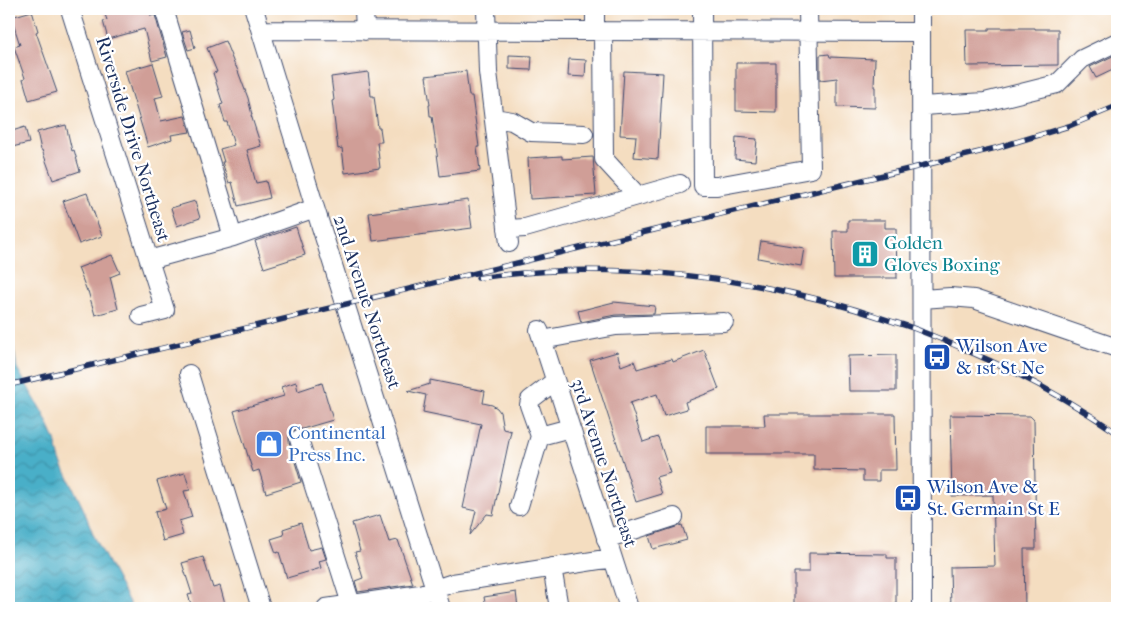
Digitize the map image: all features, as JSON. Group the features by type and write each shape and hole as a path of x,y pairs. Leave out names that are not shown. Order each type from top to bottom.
{"street":[{"name":"Riverside Drive Northeast","path":"70,9 149,260 233,237 315,208"},
{"path":"164,9 233,237"},
{"name":"2nd Avenue Northeast","path":"254,9 441,608"},
{"path":"364,9 365,31"},
{"path":"486,9 488,72 508,236 525,228 680,184"},
{"path":"596,9 599,31 604,159 638,196"},
{"path":"702,9 703,186 716,186 811,169 808,9"},
{"path":"921,9 922,608"},
{"path":"261,30 921,32"},
{"path":"922,106 985,102 1057,84 1082,59 1117,42"},
{"path":"494,118 512,121 531,132 584,134"},
{"path":"141,316 165,310 149,260"},
{"path":"922,299 950,297 974,299 1117,348"},
{"name":"3rd Avenue Northeast","path":"629,608 540,335 616,326 724,322"},
{"path":"189,374 261,608"},
{"path":"519,506 540,436 529,405 530,400 555,381"},
{"path":"540,436 570,428"},
{"path":"299,439 351,604"},
{"path":"606,539 674,517"},
{"path":"326,608 420,594 453,583 599,560 613,560"},
{"path":"552,568 559,608"}],"water":[{"path":"9,316 17,368 44,415 55,440 60,460 94,536 132,608 9,608"}],"building":[{"path":"103,9 150,9 151,16 155,15 167,57 152,61 144,29 108,39 103,21 107,20"},
{"path":"32,11 38,31 36,32 57,92 29,100 23,79 25,78 14,47 20,45 11,17"},
{"path":"989,28 1058,29 1058,65 967,66 966,30 989,30"},
{"path":"190,30 195,48 188,50 182,32"},
{"path":"225,41 248,98 251,115 261,146 247,150 256,183 266,181 270,198 238,206 232,182 229,183 222,162 224,162 220,149 234,145 220,105 223,104 213,73 217,72 207,48"},
{"path":"829,54 830,57 875,59 875,108 837,107 837,78 820,80 820,55"},
{"path":"1117,54 1117,68 1096,78 1090,67"},
{"path":"509,55 532,56 531,70 509,69"},
{"path":"569,59 586,60 585,77 568,76"},
{"path":"153,63 163,96 155,98 161,121 185,116 190,132 171,135 172,139 148,147 125,71"},
{"path":"736,63 776,63 776,112 736,111"},
{"path":"466,71 469,96 472,96 479,147 477,147 480,171 440,176 432,116 430,116 426,76"},
{"path":"624,71 663,73 658,159 634,157 636,136 620,135"},
{"path":"368,72 371,96 374,96 378,128 380,128 382,142 377,142 380,168 345,173 342,148 338,149 331,77"},
{"path":"66,125 72,151 74,150 80,171 53,180 41,150 37,132"},
{"path":"25,127 29,143 12,147 9,132"},
{"path":"736,137 757,139 755,161 735,159"},
{"path":"562,156 562,159 593,157 596,195 530,199 528,158"},
{"path":"87,193 102,236 79,244 63,201"},
{"path":"468,200 472,228 373,241 369,213"},
{"path":"195,201 200,218 177,226 171,208"},
{"name":"Golden Gloves Boxing","path":"848,220 885,220 885,228 896,228 897,278 834,278 833,231 848,231"},
{"path":"296,227 305,255 264,268 255,241"},
{"path":"761,241 804,248 801,266 758,258"},
{"path":"112,255 120,273 110,277 118,309 95,315 88,291 78,268"},
{"path":"614,302 655,306 654,314 615,315 581,322 578,311"},
{"path":"704,350 719,389 685,402 687,409 664,416 657,394 630,403 643,442 658,437 670,473 656,477 662,494 636,502 590,360 617,352 621,366 634,361 637,369 672,359 673,362"},
{"path":"896,355 896,391 849,391 848,356"},
{"path":"430,380 485,391 483,403 497,408 500,412 503,429 511,431 493,515 487,514 470,535 476,511 463,508 481,424 423,412 426,395 408,391 430,384"},
{"name":"Continental Press Inc.","path":"296,382 298,391 322,383 333,420 296,429 292,432 289,436 289,442 301,482 266,493 259,470 253,472 234,411 284,396 281,387"},
{"path":"764,414 895,414 896,470 879,470 879,481 863,481 863,471 814,470 814,454 706,454 706,426 765,426"},
{"path":"950,415 1030,416 1034,420 1036,549 1024,549 1025,608 951,608 950,567 995,566 993,495 952,496"},
{"path":"185,473 190,490 184,491 192,517 179,521 183,535 163,541 155,512 166,509 157,481"},
{"path":"380,515 389,542 398,540 413,584 358,592 355,581 363,578 355,552 360,551 352,523"},
{"path":"301,523 309,550 322,547 326,559 319,561 321,568 287,578 279,552 276,553 271,539 284,535 283,529"},
{"path":"682,525 687,540 653,549 649,536"},
{"path":"809,553 887,554 887,558 896,558 896,608 794,608 794,572 809,572"},
{"path":"203,557 213,588 220,586 226,608 201,608 200,605 192,607 188,595 192,594 182,563"},
{"path":"516,592 518,608 486,608 484,597"}],"railway":[{"path":"9,385 996,148 1069,126 1117,106"},
{"path":"478,278 580,270 633,271 737,282 788,292 888,320 950,343 1041,386 1117,433"}],"place":[{"name":"Golden Gloves Boxing","path":"865,254"},
{"name":"Wilson Ave & 1st St Ne","path":"937,357"},
{"name":"Continental Press Inc.","path":"269,444"},
{"name":"Wilson Ave & St. Germain St E","path":"908,498"}]}
